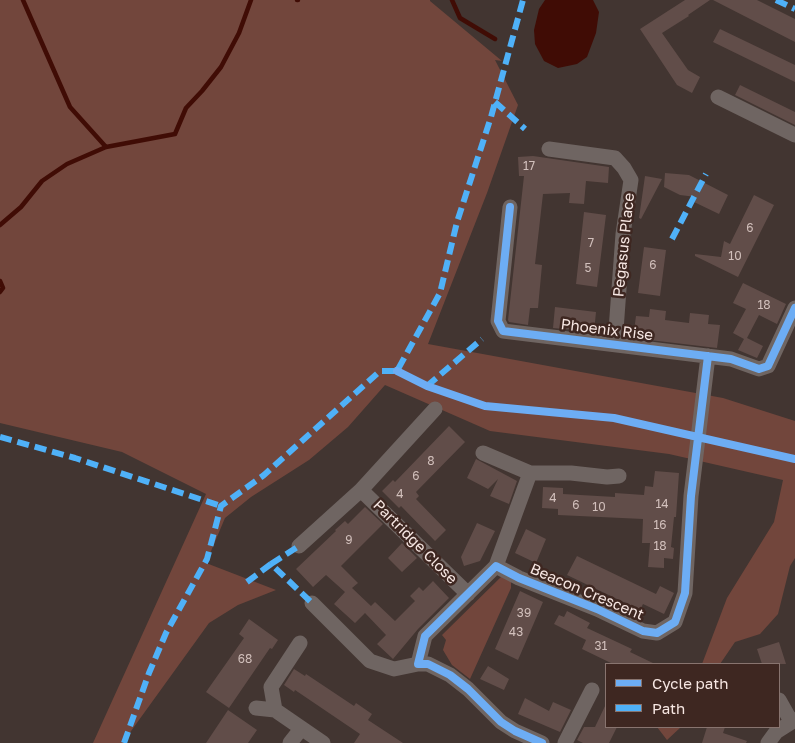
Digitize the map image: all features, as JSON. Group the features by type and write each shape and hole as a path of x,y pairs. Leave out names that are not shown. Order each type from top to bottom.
{"street":[{"path":"718,97 795,135"},
{"name":"Pegasus Place","path":"549,149 614,158 624,168 631,180 624,234 615,344"},
{"name":"Phoenix Rise","path":"510,207 498,322 503,331 731,359 759,369 768,366 795,308"},
{"name":"Beacon Crescent","path":"496,566 519,578 597,609 643,632 656,633 675,622 685,593 691,496 708,356"},
{"name":"Partridge Close","path":"299,546 361,490 435,409"},
{"path":"484,453 530,473 619,476"},
{"path":"418,664 425,636 496,566 530,473"},
{"name":"Partridge Close","path":"361,490 468,594"},
{"path":"312,603 370,661 394,669 428,664 450,675 468,689 501,722 515,731 542,743"},
{"path":"275,710 271,687 300,643"},
{"path":"565,743 592,690"},
{"path":"768,743 776,732 793,721 780,702"},
{"path":"256,708 275,710 323,743"},
{"path":"290,743 302,729"}],"shaded area":[{"path":"0,0 430,0 502,61 495,60 518,105 487,193 428,344 723,398 795,421 795,558 790,566 778,614 760,634 735,642 721,663 702,663 727,598 774,522 783,480 669,454 490,431 385,385 348,427 309,460 251,497 225,518 206,563 276,590 238,605 209,623 126,738 127,743 93,743 206,494 122,452 0,423"},
{"path":"545,0 593,0 599,12 596,33 587,57 577,64 558,68 544,61 535,44 534,30 539,9"},
{"path":"503,575 511,579 511,588 470,679 452,665 443,650 446,640 442,635"},
{"path":"658,728 680,728 667,740"}],"building":[{"path":"685,0 710,0 662,33 688,70 700,77 692,93 677,85 640,29"},
{"path":"713,0 757,0 795,19 795,42"},
{"path":"720,29 795,65 795,82 713,42"},
{"path":"740,85 795,112 795,125 735,95"},
{"path":"533,156 609,167 608,183 586,181 584,204 569,203 570,193 543,194 535,264 542,265 538,308 530,308 528,325 509,322 508,320 524,176 519,176 518,157"},
{"path":"665,173 689,175 728,195 719,214 694,202 696,197 680,195 664,187"},
{"path":"645,176 662,179 641,219 639,218"},
{"path":"754,195 774,205 738,277 695,256 695,254 721,257 724,241 730,244"},
{"path":"584,212 606,215 597,287 576,284"},
{"path":"644,247 666,250 660,296 638,293"},
{"path":"743,283 786,304 777,324 759,315 747,338 763,346 757,358 738,350 744,339 733,333 746,309 733,303"},
{"path":"555,307 596,312 594,332 553,328"},
{"path":"650,309 666,311 665,320 689,323 690,313 709,315 708,324 720,325 717,348 633,338 636,316 649,317"},
{"path":"449,426 465,442 416,492 419,496 416,499 446,530 435,541 401,506 399,508 382,491 393,480 395,482"},
{"path":"476,459 517,481 509,504 490,496 498,479 488,489 467,478"},
{"path":"655,471 679,473 676,517 674,517 671,547 674,548 673,559 664,558 664,568 648,567 650,543 642,543 643,519 558,515 558,509 542,508 543,487 563,488 563,494 615,497 615,493 644,495 645,486 653,487"},
{"path":"365,507 383,524 341,566 358,583 352,588 371,606 375,602 395,621 415,601 410,596 419,587 423,591 433,581 449,598 418,629 393,659 377,644 386,635 365,613 355,623 334,604 345,592 326,575 313,587 296,569 345,521 348,524"},
{"path":"477,523 495,531 480,561 464,566 461,557"},
{"path":"526,529 546,539 536,563 515,553"},
{"path":"402,543 417,558 402,572 388,558"},
{"path":"577,556 656,594 660,586 674,593 664,614 643,604 640,610 567,575"},
{"path":"520,591 543,602 518,660 495,649"},
{"path":"567,611 590,623 587,628 632,649 630,652 653,663 611,663 582,649 586,640 554,624 559,615 564,617"},
{"path":"249,619 278,640 272,649 270,648 229,708 206,692 244,638 239,634"},
{"path":"779,642 786,664 762,663 757,649"},
{"path":"488,666 509,679 504,690 480,679"},
{"path":"294,669 305,676 306,674 354,706 356,703 372,714 368,720 403,743 354,743 360,734 295,690 294,692 284,685"},
{"path":"525,698 549,711 553,702 571,710 560,732 518,714"},
{"path":"605,706 605,728 616,728 609,743 583,743 577,740 584,727 595,727"},
{"path":"228,710 257,730 248,743 206,743"},
{"path":"707,728 725,728 723,733 747,741 746,743 702,743"}],"waterway":[{"path":"23,0 70,107 106,147"},
{"path":"0,225 21,207 42,181 67,164 106,147 175,134 186,108 221,67 239,33 251,0"},
{"path":"452,0 460,18 495,39"},
{"path":"0,281 3,288 0,292"}],"marked path":[{"path":"124,743 149,673 166,633 207,559 221,506 264,475 380,371 397,371 440,293 457,222 491,117 523,0"},
{"path":"776,0 795,9"},
{"path":"495,102 525,129"},
{"path":"672,239 706,174"},
{"path":"427,386 482,339"},
{"path":"0,437 75,458 221,506"},
{"path":"271,564 299,546"},
{"path":"247,582 271,564 312,603"}],"cycle path":[{"path":"510,207 498,321 503,331 731,359 759,369 768,366 795,308"},
{"path":"542,743 515,731 501,722 468,689 450,675 428,664 418,664 425,636 496,566 519,578 597,609 643,631 657,633 675,622 685,593 691,496 708,356"},
{"path":"397,371 427,386 485,406 614,418 795,459"}]}
